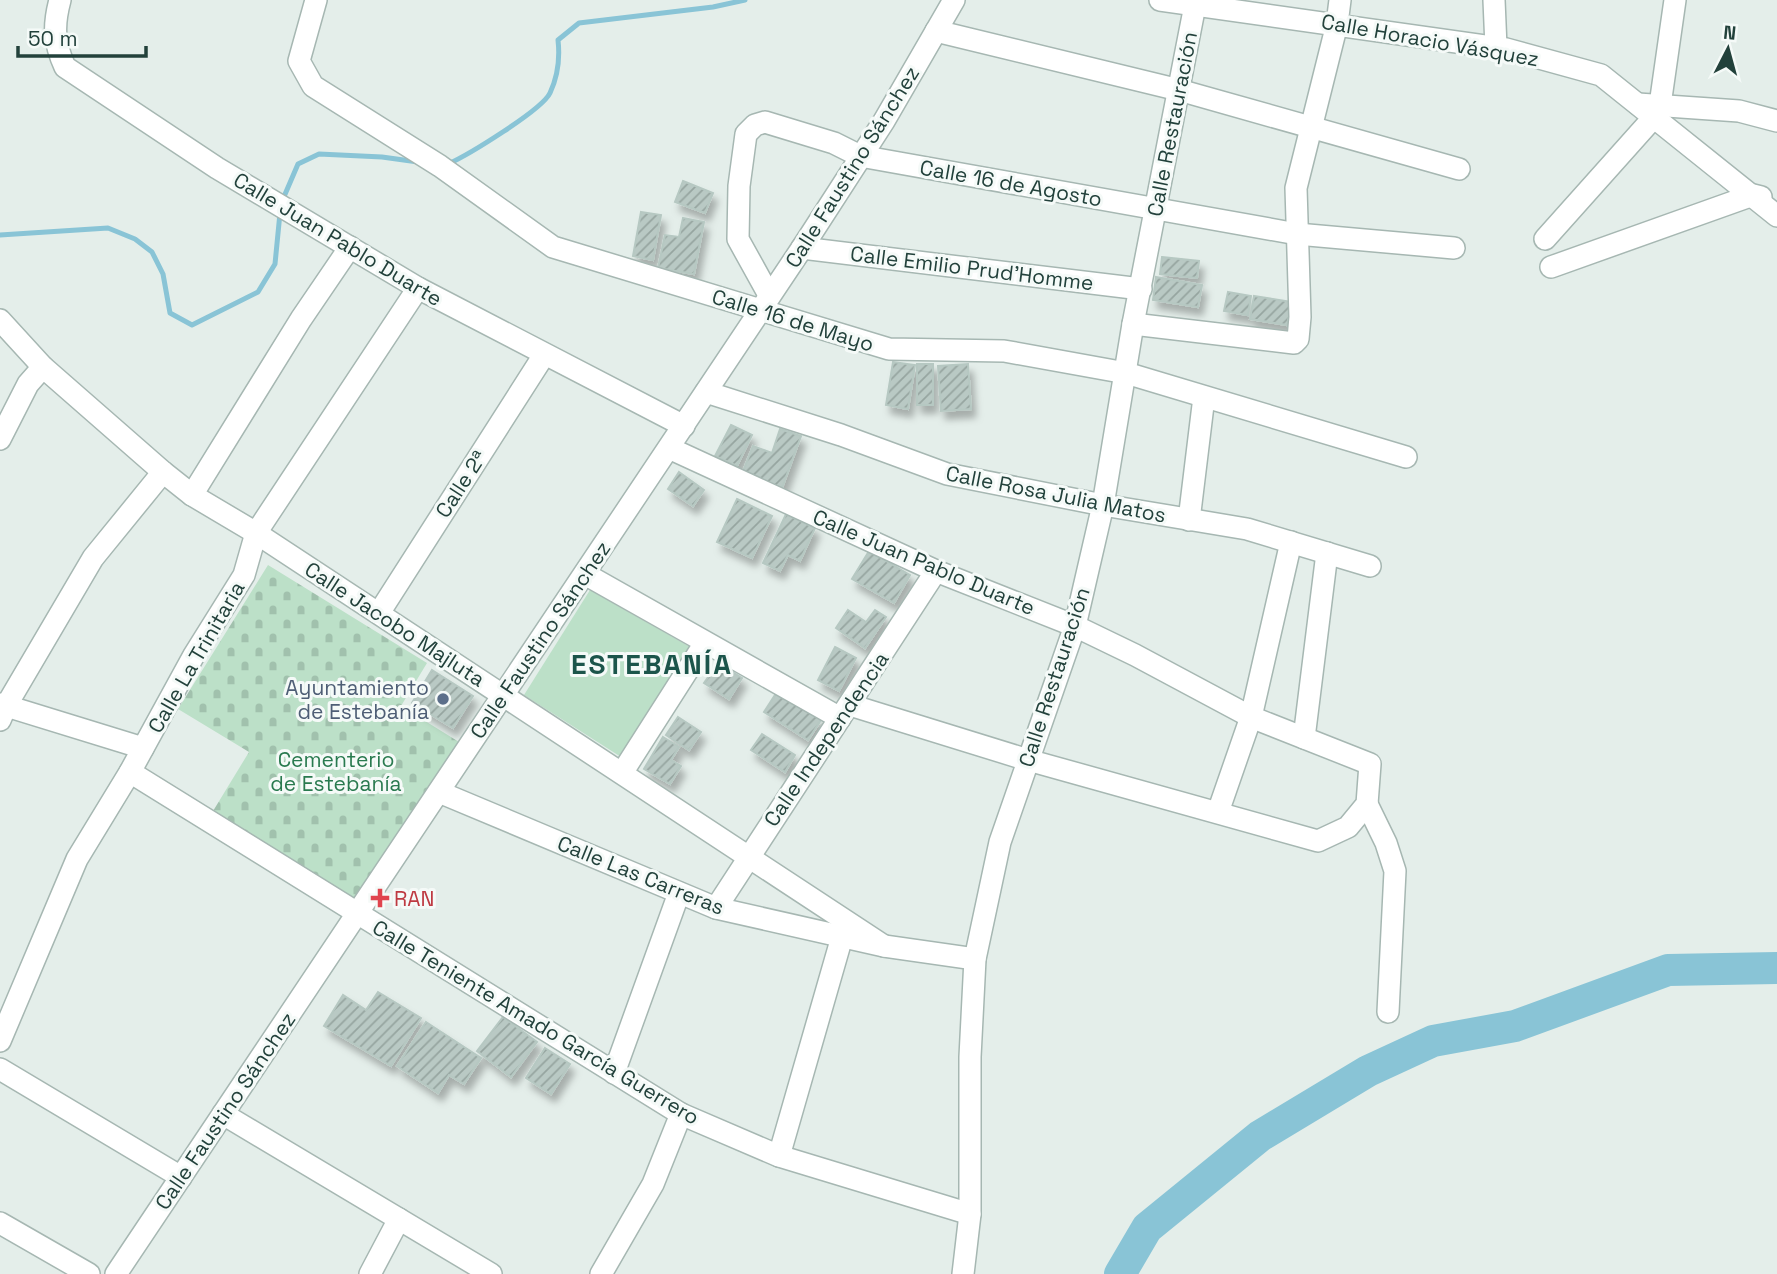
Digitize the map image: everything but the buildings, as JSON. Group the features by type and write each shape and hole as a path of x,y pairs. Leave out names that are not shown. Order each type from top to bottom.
{"street":[{"name":"Calle Juan Pablo Duarte","path":"60,0 56,16 56,47 65,67 217,168 418,288 684,426"},
{"name":"Calle 16 de Mayo","path":"316,0 299,61 313,86 440,166 553,247 764,302 889,349 1004,351 1126,373 1406,457"},
{"name":"Calle Faustino Sánchez","path":"116,1274 684,426 764,302 803,248 954,0"},
{"name":"Calle Horacio Vásquez","path":"1160,0 1195,2 1496,47 1601,75 1651,108 1777,216"},
{"path":"1133,324 1294,343 1300,335 1296,188 1313,128 1340,0"},
{"path":"1494,0 1496,47"},
{"path":"1545,239 1651,108 1675,0"},
{"name":"Calle Restauración","path":"963,1274 970,1214 970,1056 975,959 1000,842 1075,626 1103,505 1133,324 1195,2"},
{"path":"936,31 1179,90 1459,169"},
{"path":"1651,108 1739,111 1777,121"},
{"name":"Calle 16 de Agosto","path":"764,302 738,240 739,186 746,134 755,125 765,122 834,144 860,156 1297,234 1454,248"},
{"path":"1551,267 1753,195 1777,200"},
{"path":"192,495 301,319 350,247"},
{"name":"Calle Emilio Prud'Homme","path":"803,248 1141,289"},
{"name":"Calle La Trinitaria","path":"0,1041 77,859 130,772 194,654 244,575 256,533 418,288"},
{"name":"Calle Jacobo Majluta","path":"0,320 44,367 192,495 256,533 748,856 844,929 884,946 975,959"},
{"name":"Calle 2ª","path":"379,614 544,355"},
{"path":"0,439 28,384 44,367"},
{"name":"Calle Rosa Julia Matos","path":"706,392 841,435 947,474 1103,505 1247,529 1370,566"},
{"path":"1189,520 1204,397"},
{"name":"Calle Juan Pablo Duarte","path":"669,448 936,571 1075,626 1251,717 1370,764 1367,804"},
{"path":"143,748 2,710 93,558 163,472"},
{"path":"1218,812 1251,717 1291,542"},
{"path":"1304,738 1327,553"},
{"name":"Calle Independencia","path":"716,908 936,571"},
{"path":"585,574 705,643 845,711 1318,841 1348,827 1367,804 1386,844 1395,871 1388,1012"},
{"path":"622,774 705,643"},
{"name":"Calle Teniente Amado García Guerrero","path":"130,772 681,1114 779,1156 970,1214"},
{"name":"Calle Las Carreras","path":"439,792 716,908 844,929"},
{"path":"614,1073 679,893"},
{"path":"779,1156 844,929"},
{"path":"0,1069 181,1177"},
{"path":"223,1114 491,1274"},
{"path":"601,1274 653,1184 681,1114"},
{"path":"370,1274 399,1219"},
{"path":"0,1223 89,1274"}],"green space":[{"name":"Cementerio de Estebanía","path":"268,565 427,663 401,706 459,742 357,906 210,816 249,752 178,709"},
{"path":"590,590 692,648 621,757 524,695"}],"waterway":[{"path":"448,164 504,132 544,101 557,74 558,40 579,23 713,7 745,0"},
{"path":"283,199 298,164 319,154 418,162"},
{"path":"0,235 108,228 135,239 152,252 163,274 170,313 192,325 258,292 275,264 280,213"},
{"path":"1120,1274 1147,1228 1260,1136 1368,1071 1433,1041 1515,1026 1668,970 1777,968"}],"place":[{"name":"Ayuntamiento de Estebanía","path":"443,699"},
{"name":"RAN","path":"380,898"}],"district":[{"name":"ESTEBANÍA","path":"652,664"}]}
